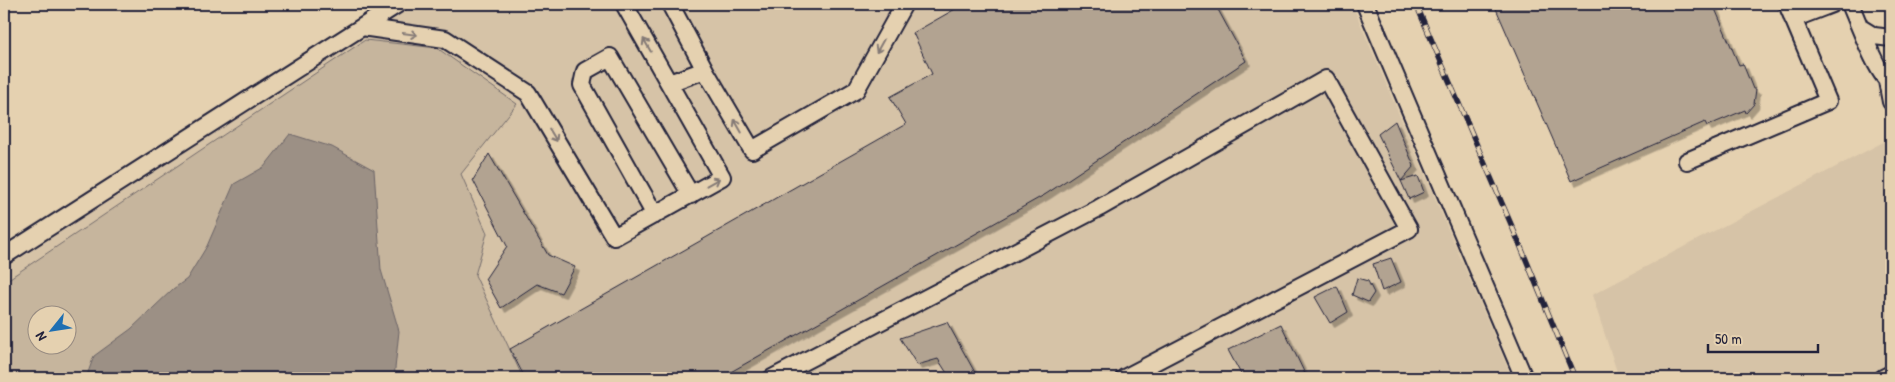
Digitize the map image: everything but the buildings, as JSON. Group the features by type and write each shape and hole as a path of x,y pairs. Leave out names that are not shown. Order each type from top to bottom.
{"street":[{"path":"4,256 398,4"},
{"path":"362,27 445,38 528,93 614,237 722,177 624,4"},
{"path":"670,4 705,70 752,150 856,90 904,4"},
{"path":"1365,4 1524,378"},
{"path":"1687,161 1828,101 1790,11 1832,4"},
{"path":"1850,4 1878,67 1889,82 1891,102"},
{"path":"1861,28 1874,36 1891,38"},
{"path":"655,215 582,85 585,71 610,57 690,195"},
{"path":"669,83 705,70"},
{"path":"772,378 1099,208 1326,80 1409,229 1124,378"},
{"path":"1883,378 1891,374"}],"shaded area":[{"path":"408,4 1352,4 1512,378 4,378 4,269"},
{"path":"365,40 437,48 517,104 461,174 487,233 475,275 523,378 4,378 4,282"},
{"path":"290,134 332,147 374,170 381,270 399,331 394,378 86,378 94,356 131,329 173,289 187,279 207,246 234,184 264,167"},
{"path":"1891,138 1891,378 1619,378 1592,295"}],"railway":[{"path":"1416,4 1575,378"}]}
